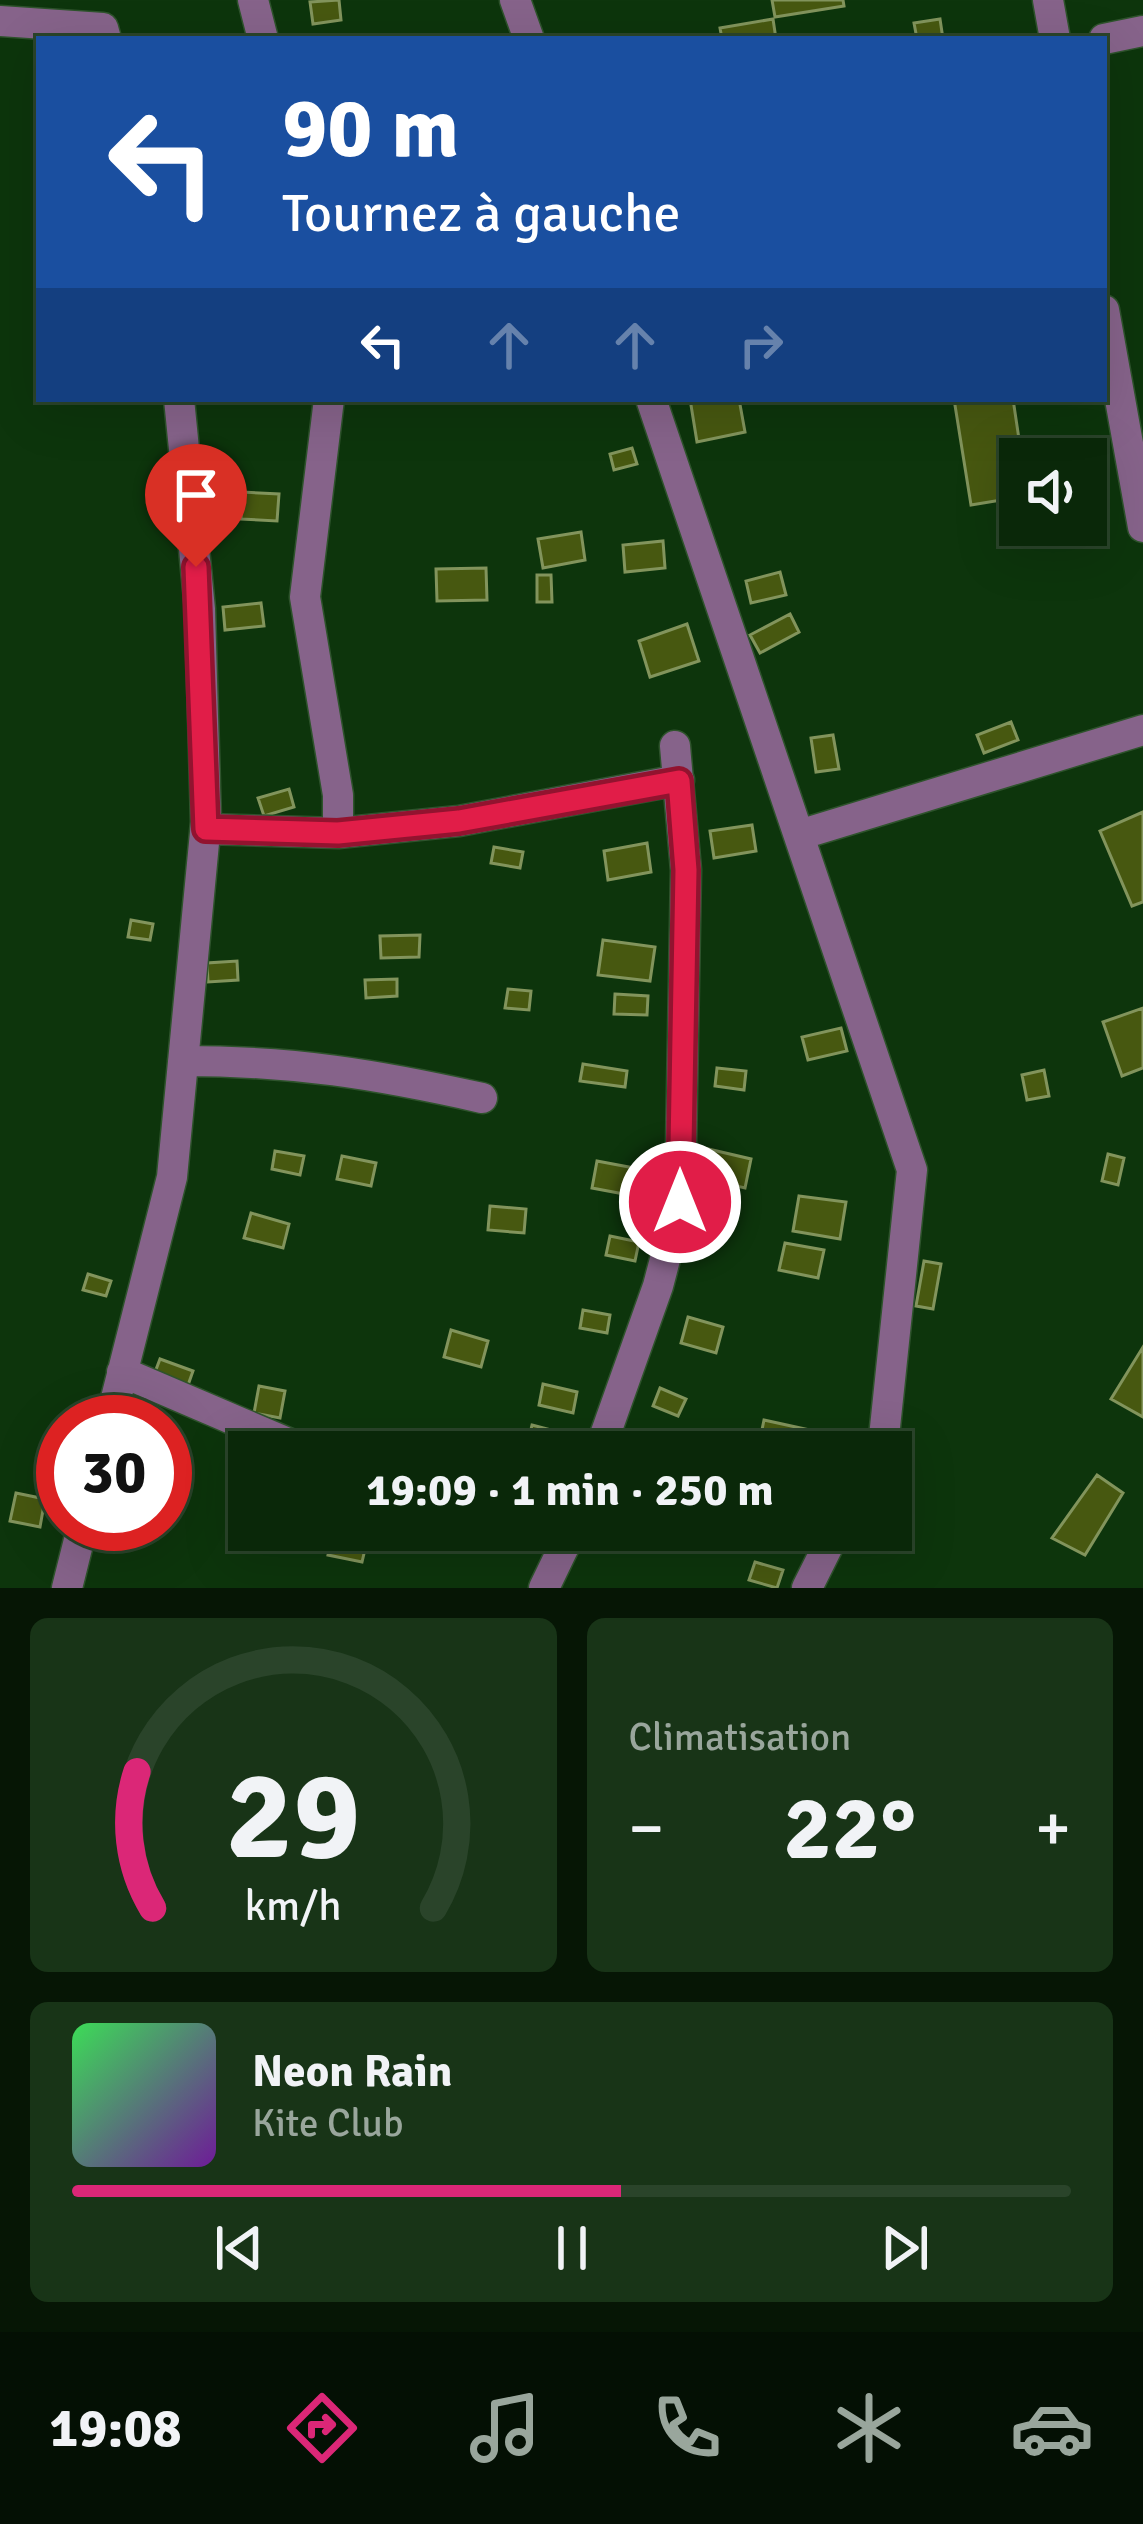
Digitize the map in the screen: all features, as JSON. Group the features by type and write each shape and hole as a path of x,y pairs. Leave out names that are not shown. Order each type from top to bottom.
{"street":[{"path":"254,0 262,36"},
{"path":"515,0 528,36"},
{"path":"1048,0 1054,36"},
{"path":"0,21 103,28 105,36"},
{"path":"1107,38 1143,31"},
{"path":"1107,327 1143,526"},
{"path":"116,1395 172,1177 206,829 200,609 179,402"},
{"path":"329,402 305,597 338,795 338,833"},
{"path":"652,402 912,1170 885,1431"},
{"path":"799,836 1143,730"},
{"path":"606,1431 658,1286 680,1202 686,870 675,746"},
{"path":"206,829 338,833 459,821 679,781"},
{"path":"183,1061 284,1061 352,1069 482,1099"},
{"path":"122,1372 260,1431"},
{"path":"67,1588 76,1551"},
{"path":"544,1588 562,1551"},
{"path":"806,1588 825,1551"}],"building":[{"path":"339,0 341,20 313,24 310,2"},
{"path":"772,0 843,0 844,6 775,17"},
{"path":"773,19 776,36 721,36 720,28"},
{"path":"940,19 943,36 916,36 914,23"},
{"path":"690,402 740,402 745,432 697,442"},
{"path":"954,402 1013,402 1019,438 999,438 999,500 971,505"},
{"path":"632,448 637,464 614,470 610,454"},
{"path":"242,492 279,494 277,521 241,519"},
{"path":"581,532 585,560 543,568 538,539"},
{"path":"663,541 665,568 625,572 623,545"},
{"path":"486,568 487,600 437,601 436,569"},
{"path":"780,572 786,595 751,603 746,581"},
{"path":"537,575 551,575 552,602 537,602"},
{"path":"261,603 264,626 225,630 223,607"},
{"path":"790,614 799,632 760,653 750,635"},
{"path":"687,624 699,661 650,677 639,641"},
{"path":"1011,722 1018,740 984,753 977,735"},
{"path":"833,735 839,769 816,772 811,738"},
{"path":"289,789 294,807 264,816 258,798"},
{"path":"1143,812 1143,902 1132,906 1100,831"},
{"path":"752,825 756,851 714,858 710,831"},
{"path":"647,843 651,872 608,880 604,851"},
{"path":"494,847 523,852 520,868 491,863"},
{"path":"131,920 153,924 150,940 128,937"},
{"path":"420,935 419,957 381,958 380,936"},
{"path":"603,940 655,947 650,981 598,975"},
{"path":"237,961 238,980 208,982 207,963"},
{"path":"397,979 397,996 366,998 365,980"},
{"path":"508,989 531,991 529,1010 505,1008"},
{"path":"615,994 648,996 647,1015 614,1014"},
{"path":"1143,1008 1143,1068 1122,1076 1103,1022"},
{"path":"841,1028 847,1051 808,1060 802,1037"},
{"path":"583,1064 627,1071 625,1087 580,1081"},
{"path":"717,1068 746,1071 744,1090 715,1086"},
{"path":"1044,1070 1049,1096 1027,1100 1022,1075"},
{"path":"704,1148 751,1159 745,1188 697,1177"},
{"path":"275,1151 304,1156 300,1175 272,1169"},
{"path":"1108,1154 1124,1158 1118,1185 1102,1181"},
{"path":"342,1156 376,1163 371,1186 337,1179"},
{"path":"597,1161 666,1174 661,1201 592,1188"},
{"path":"799,1196 846,1202 840,1239 793,1231"},
{"path":"490,1206 526,1209 524,1233 488,1230"},
{"path":"251,1213 289,1224 283,1248 244,1238"},
{"path":"610,1236 639,1242 635,1261 606,1255"},
{"path":"785,1243 824,1250 818,1278 779,1270"},
{"path":"924,1261 941,1264 933,1309 916,1306"},
{"path":"88,1274 111,1281 106,1296 83,1290"},
{"path":"583,1310 610,1315 607,1333 580,1328"},
{"path":"688,1317 723,1327 716,1353 681,1343"},
{"path":"451,1330 488,1341 481,1367 444,1357"},
{"path":"1143,1347 1143,1417 1111,1399"},
{"path":"160,1359 193,1371 187,1388 154,1375"},
{"path":"543,1384 577,1392 573,1413 539,1405"},
{"path":"259,1386 285,1391 280,1418 254,1413"},
{"path":"660,1388 686,1399 678,1416 653,1406"},
{"path":"764,1420 814,1431 762,1431"},
{"path":"1097,1475 1123,1493 1085,1555 1052,1538"},
{"path":"16,1493 36,1497 36,1526 10,1521"},
{"path":"329,1551 365,1551 362,1562 328,1555"},
{"path":"755,1562 783,1570 777,1588 749,1580"}],"route":[{"path":"196,567 206,829 338,833 459,821 679,781 686,870 680,1202"}]}
